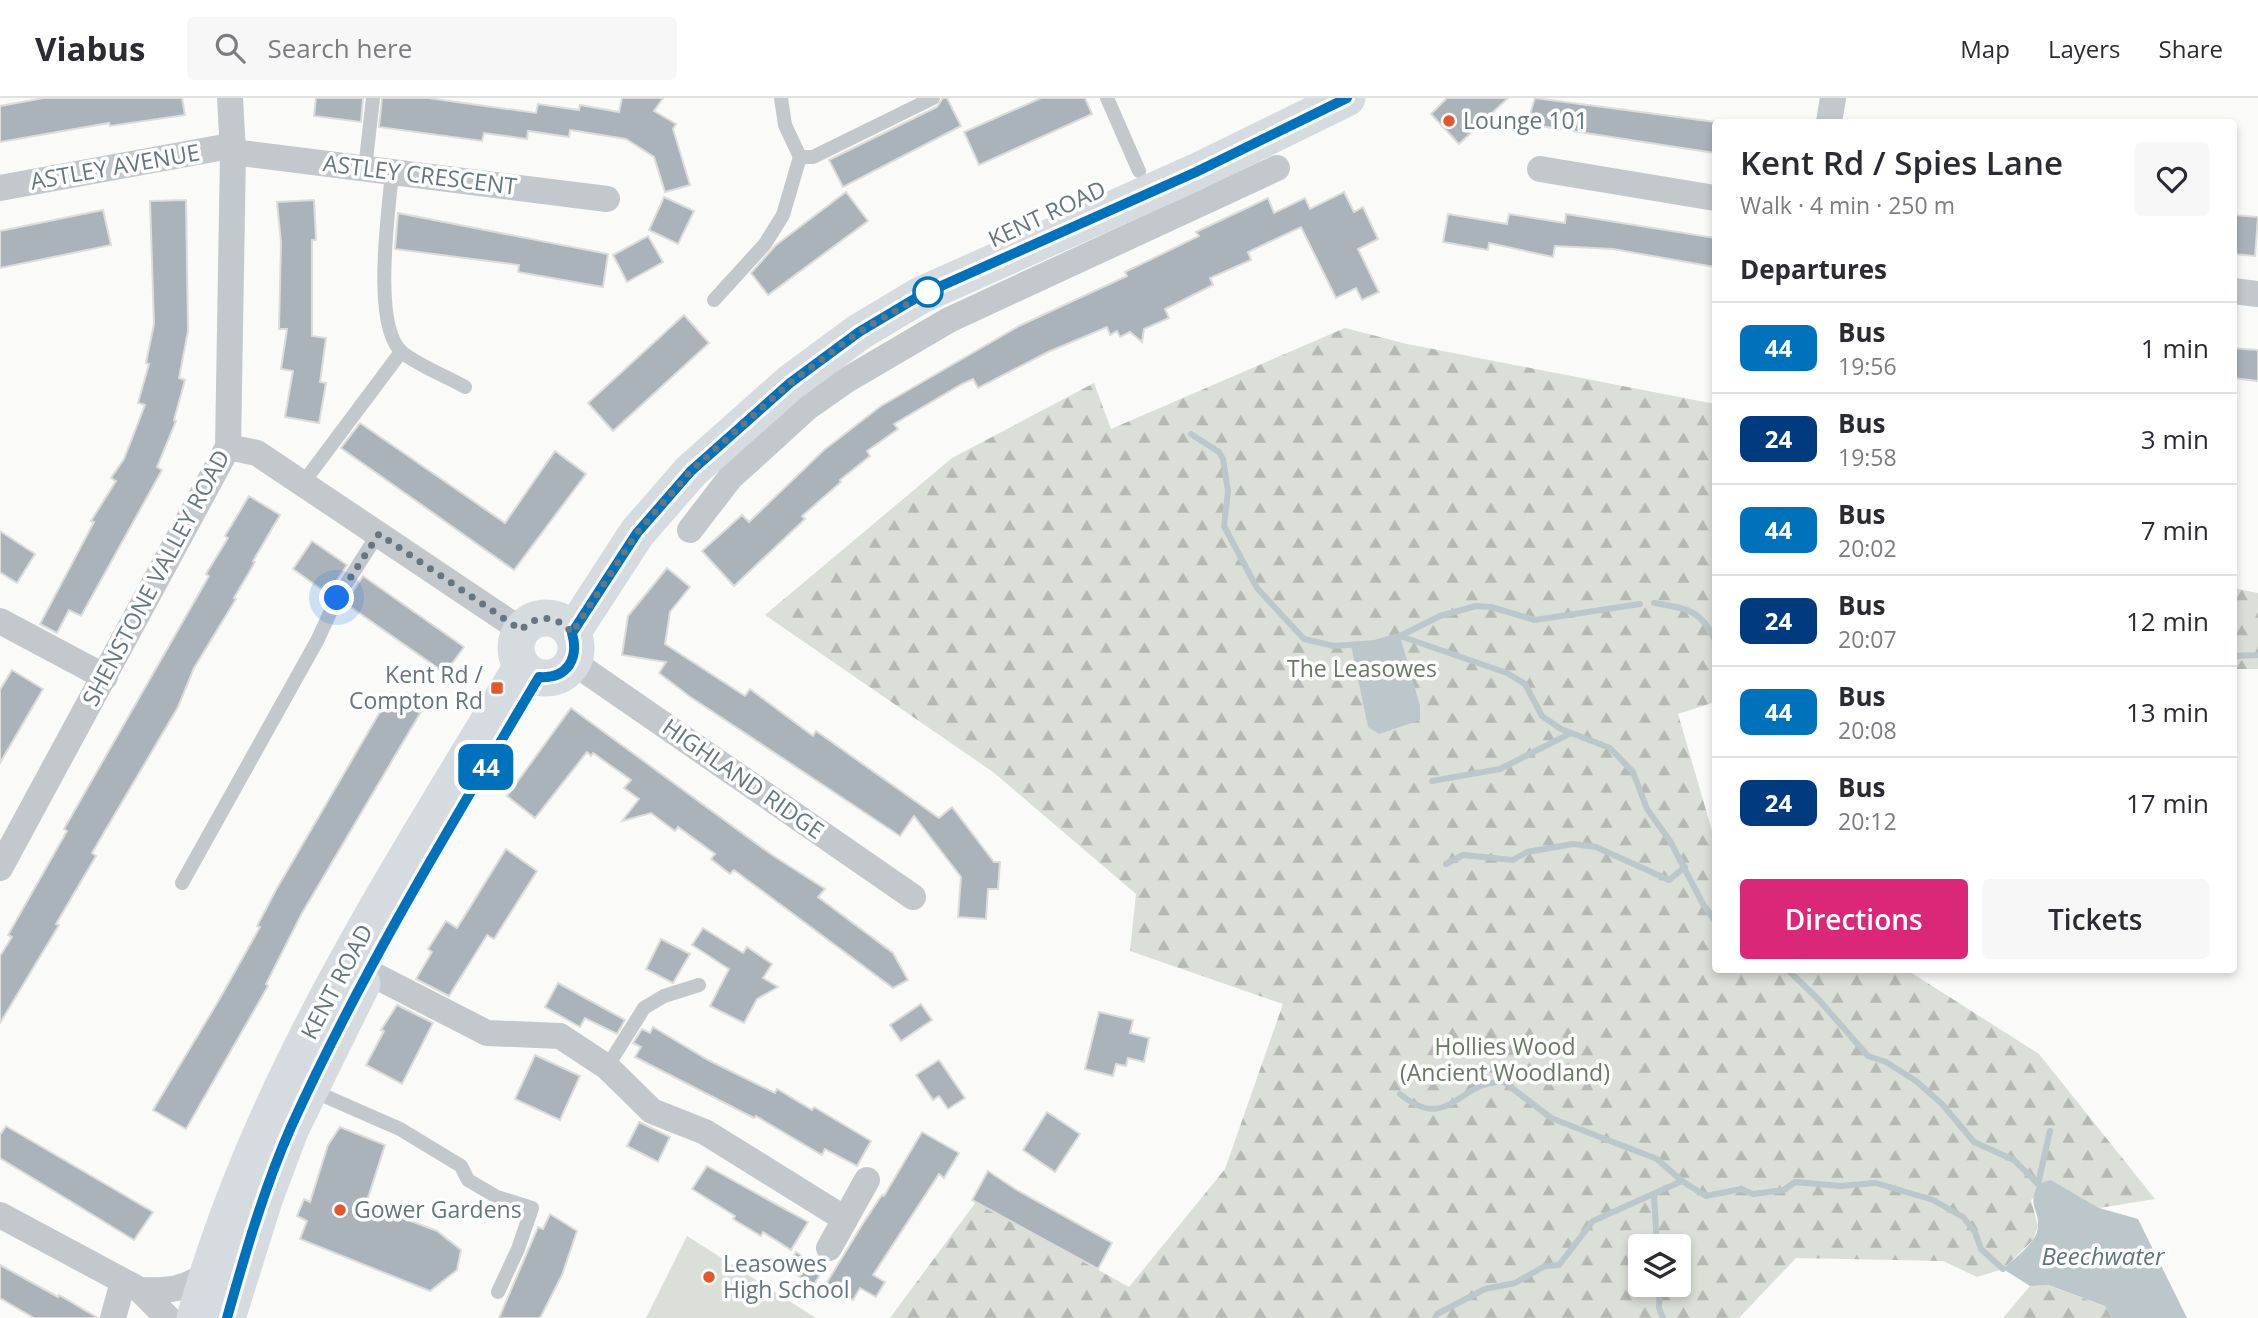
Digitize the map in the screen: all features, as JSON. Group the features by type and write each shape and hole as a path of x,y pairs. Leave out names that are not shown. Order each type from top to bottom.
{"main road":[{"name":"KENT ROAD","path":"530,672 559,675 555,636 641,492 738,394 796,349 849,313 907,280 1293,98"},
{"name":"KENT ROAD","path":"555,636 637,533 691,471 799,395 859,332 921,295 1196,172 1347,98"},
{"path":"530,672 516,655 516,642 555,636"},
{"name":"KENT ROAD","path":"227,1318 290,1128 368,972 530,672"},
{"name":"KENT ROAD","path":"195,1318 208,1272 282,1085 356,941 530,672"}],"street":[{"name":"SHENSTONE VALLEY ROAD","path":"0,868 228,447 232,149 230,98"},
{"path":"1830,119 1833,98"},
{"name":"ASTLEY CRESCENT","path":"232,149 365,169 607,199"},
{"name":"ASTLEY AVENUE","path":"0,188 232,149"},
{"name":"KENT ROAD","path":"690,530 799,395 949,320 1277,168"},
{"path":"1540,170 1712,198"},
{"path":"2237,291 2258,294"},
{"name":"HIGHLAND RIDGE","path":"228,447 257,453 379,534 555,636 913,897"},
{"path":"0,621 105,677"},
{"path":"368,972 487,1033 560,1036 607,1067 652,1111 705,1132 845,1219"},
{"path":"829,1248 867,1180"},
{"path":"0,1215 132,1286 168,1318"},
{"path":"132,1286 170,1291 194,1284 208,1272"},
{"path":"113,1318 132,1286"}],"lane":[{"path":"365,169 373,98"},
{"path":"714,300 765,244 783,215 800,157 785,125 781,98"},
{"path":"800,157 813,157 933,98"},
{"path":"1107,98 1139,171"},
{"path":"392,172 383,296 387,318 401,352 466,387"},
{"path":"303,483 401,352"},
{"path":"183,883 317,640 337,598 379,534"},
{"path":"607,1067 644,1008 664,996 699,985"},
{"path":"310,1089 401,1129 461,1166 468,1180 497,1197 532,1208 518,1249 498,1292"}],"green space":[{"name":"The Leasowes","path":"1345,328 1407,344 1712,403 1712,703 1678,714 1712,831 1712,973 1912,973 2039,1054 2155,1199 2099,1208 2051,1180 2031,1200 2038,1226 2033,1240 2003,1269 1977,1277 1943,1261 1796,1258 1739,1318 890,1318 976,1202 1129,1287 1225,1169 1283,1004 1130,951 1136,894 993,772 765,615 952,458 1094,383 1111,429","holes":["1400,636 1368,727 1364,705 1375,643"]},
{"path":"2237,589 2258,593 2258,669 2237,669"},
{"name":"Leasowes High School","path":"687,1236 816,1318 646,1318"},
{"path":"2047,1285 2105,1306 2112,1318 2003,1318 2030,1286"}],"water":[{"path":"1400,636 1420,706 1420,720 1379,734 1368,727 1351,645"},
{"name":"Beechwater","path":"2051,1180 2099,1208 2138,1219 2187,1318 2112,1318 2105,1306 2048,1285 2030,1286 2003,1269 2034,1239 2038,1227 2033,1203 2035,1192 2038,1184"}],"building":[{"path":"44,98 182,98 185,115 110,126 109,123 0,142 0,106"},
{"path":"316,98 363,98 361,122 314,116"},
{"path":"382,98 428,98 536,113 538,104 579,110 580,105 619,112 622,98 663,98 654,111 676,124 673,129 690,185 665,192 654,157 626,139 570,130 569,137 528,131 527,139 484,133 482,141 379,127"},
{"path":"943,98 947,98 961,126 843,187 829,160 937,107"},
{"path":"1041,98 1085,98 1092,114 979,165 964,132"},
{"path":"1447,98 1508,98 1459,144 1431,114"},
{"path":"1535,98 1712,122 1712,153 1527,124"},
{"path":"846,192 868,221 768,295 751,273 776,245"},
{"path":"1344,192 1354,212 1363,207 1378,239 1358,249 1379,292 1362,300 1356,288 1336,298 1301,227 1248,252 1251,260 1210,278 1213,285 1165,309 1169,318 1144,329 1142,342 1130,332 1120,337 1117,331 1110,335 1107,327 1048,352 978,388 973,379 962,384 894,424 898,429 867,451 870,456 802,516 805,519 734,586 702,551 742,515 749,522 824,450 881,406 1019,326 1127,276 1125,272 1199,236 1196,232 1268,198 1274,213 1305,198 1310,209"},
{"path":"664,197 694,211 678,244 649,230"},
{"path":"186,200 188,331 179,378 185,380 174,420 176,421 157,467 162,470 81,616 69,610 57,633 40,624 94,522 91,521 116,481 111,478 124,459 145,405 138,403 149,364 146,363 154,324 150,201"},
{"path":"314,200 316,240 312,240 312,336 326,338 320,382 326,383 319,423 285,417 293,371 281,369 287,329 279,329 281,242 277,202"},
{"path":"103,210 111,245 0,268 0,231"},
{"path":"398,213 608,254 603,287 518,272 519,265 395,249"},
{"path":"1448,214 1507,224 1509,214 1565,223 1566,214 1712,238 1712,266 1613,249 1555,246 1553,257 1489,243 1488,250 1443,242"},
{"path":"2237,215 2258,217 2255,256 2237,254"},
{"path":"648,236 663,262 627,282 613,255"},
{"path":"684,315 709,343 613,431 588,403"},
{"path":"2237,348 2258,350 2258,381 2237,378"},
{"path":"360,423 505,523 555,451 586,474 514,570 341,448"},
{"path":"249,496 280,515 253,561 255,562 234,598 236,599 194,668 178,707 92,853 96,856 56,924 59,925 0,1023 0,956 12,937 8,935 67,831 64,829 209,576 206,574 228,538 225,536"},
{"path":"0,531 35,554 17,583 0,572"},
{"path":"312,541 347,565 328,594 293,569"},
{"path":"667,568 690,587 670,612 665,644 745,696 750,689 813,736 816,731 939,818 952,807 994,862 1000,862 998,889 988,889 986,919 958,917 961,877 914,816 900,836 689,696 659,673 666,662 622,655 628,616"},
{"path":"363,576 464,647 445,673 345,603"},
{"path":"12,670 43,689 0,763 0,690"},
{"path":"391,693 403,700 407,693 425,705 302,913 266,984 268,986 186,1129 153,1110 219,1000 260,927 257,926 276,890"},
{"path":"571,708 772,855 825,889 818,897 893,953 908,980 893,988 734,870 730,874 711,859 715,854 678,827 675,831 651,813 622,821 639,799 624,788 631,780 593,753 591,756 587,752 535,818 507,796"},
{"path":"506,849 537,871 494,939 487,935 449,996 416,979 432,952 428,949 446,921 457,928"},
{"path":"703,928 743,953 747,947 772,964 763,978 778,987 757,999 744,1023 710,1006 729,969 692,945"},
{"path":"661,939 690,954 673,983 646,969"},
{"path":"558,983 625,1020 617,1034 585,1018 580,1027 545,1007"},
{"path":"921,1004 932,1020 901,1041 890,1025"},
{"path":"397,1005 433,1023 402,1084 366,1065 384,1031 381,1030"},
{"path":"1099,1012 1133,1020 1130,1033 1149,1038 1144,1062 1128,1058 1126,1066 1116,1064 1113,1076 1085,1069"},
{"path":"653,1027 708,1060 775,1093 777,1089 812,1110 814,1107 871,1141 857,1166 825,1149 822,1155 756,1116 754,1118 635,1057 641,1047 633,1043 642,1029 650,1033"},
{"path":"535,1055 580,1076 560,1120 515,1099"},
{"path":"939,1060 965,1098 948,1109 939,1096 933,1100 916,1075"},
{"path":"1047,1112 1080,1134 1055,1172 1023,1150"},
{"path":"639,1122 670,1137 658,1162 627,1146"},
{"path":"6,1126 153,1212 134,1240 0,1158 0,1135"},
{"name":"Gower Gardens","path":"340,1127 385,1145 366,1204 437,1231 461,1250 457,1270 430,1291 300,1239 307,1221 297,1216 304,1199 310,1202 328,1145"},
{"path":"922,1132 959,1153 944,1178 939,1174 873,1275 885,1282 876,1297 860,1288 853,1300 826,1284"},
{"path":"707,1166 808,1222 791,1250 763,1232 761,1236 733,1219 735,1216 692,1189"},
{"path":"988,1171 1112,1243 1098,1269 972,1200"},
{"path":"550,1214 577,1231 562,1275 540,1318 499,1318 538,1227 543,1229"},
{"path":"796,1252 823,1269 814,1285 786,1269"},
{"path":"0,1265 98,1318 34,1318 0,1298"}],"waterway":[{"path":"1191,434 1219,452 1223,459 1228,491 1224,526 1257,588 1304,639 1334,646 1375,643 1400,636 1507,673 1525,684 1542,716 1561,729 1610,748 1633,772 1647,809 1670,841 1712,917"},
{"path":"1654,603 1691,612 1704,622 1712,634"},
{"path":"1400,636 1440,616 1476,606 1491,607 1535,620 1640,604"},
{"path":"2237,656 2258,655"},
{"path":"1432,781 1500,769 1571,733"},
{"path":"1446,864 1463,855 1513,860 1527,852 1573,844 1596,847 1669,880 1685,867"},
{"path":"1791,973 1819,1000 1868,1056 1886,1062 1916,1081 1942,1104 1974,1142 2014,1160 2038,1184"},
{"path":"1400,1094 1417,1105 1430,1109 1442,1107 1488,1084 1504,1082 1551,1118 1657,1159 1682,1181"},
{"path":"2038,1184 2050,1131"},
{"path":"1435,1318 1437,1314 1485,1289 1515,1283 1545,1266 1559,1265 1593,1221 1682,1181 1706,1196 1741,1189 1753,1194 1784,1190 1795,1182 1840,1186 1876,1183 1933,1200 1963,1217 1975,1232 1981,1249 2003,1269"},
{"path":"1654,1195 1656,1234"},
{"path":"1659,1297 1659,1308 1663,1318"}],"bus line":[{"name":"44","path":"227,1318 290,1128 414,885 539,677 559,675 573,662 576,647 572,633 637,533 691,471 790,383 859,332 921,295 1196,172 1347,98"}],"place":[{"name":"Lounge 101","path":"1449,121"},
{"name":"Kent Rd / Compton Rd","path":"497,688"},
{"name":"Gower Gardens","path":"340,1210"},
{"name":"Leasowes High School","path":"709,1277"}],"route":[{"path":"337,598 379,534 521,630 530,622 554,618 572,633 637,533 691,471 790,383 859,332 928,292"}],"park label":[{"name":"Hollies Wood (Ancient Woodland)","path":"1505,1060"}]}
